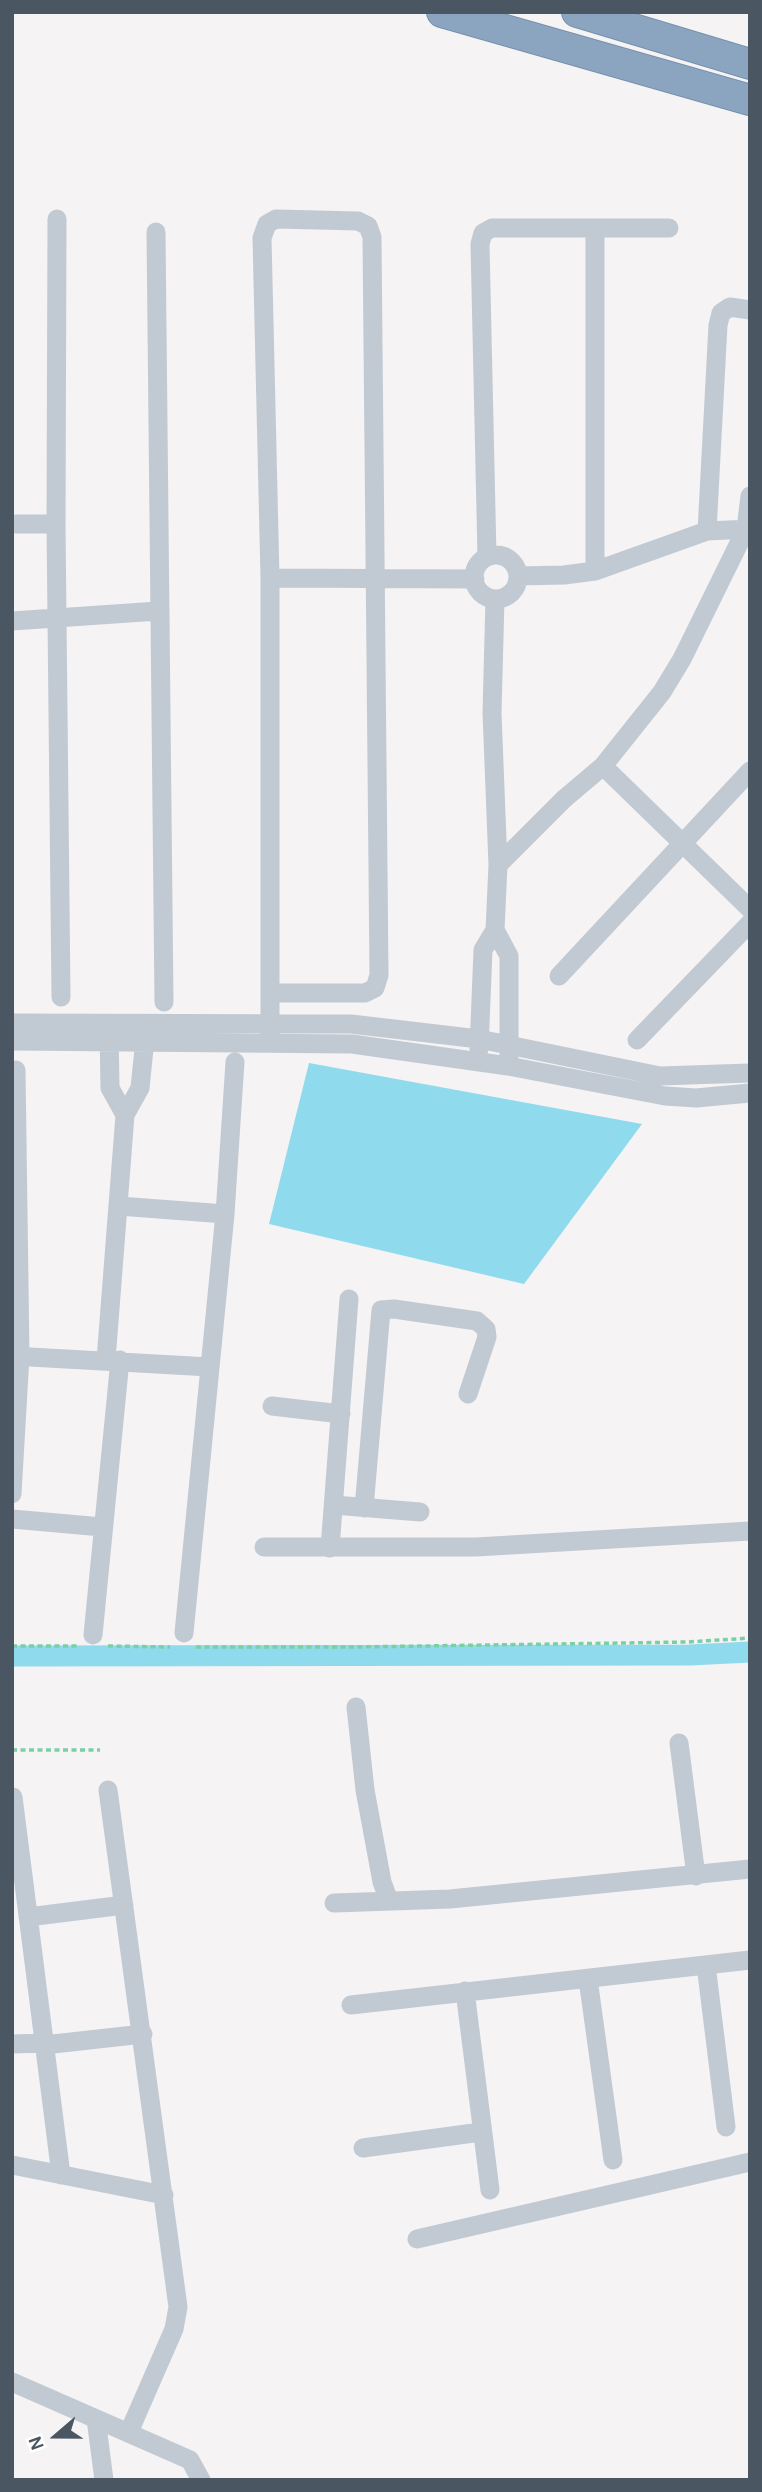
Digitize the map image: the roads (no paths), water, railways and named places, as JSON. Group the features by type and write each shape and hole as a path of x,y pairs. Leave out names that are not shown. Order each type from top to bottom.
{"highway":[{"path":"442,12 750,100"},
{"path":"578,12 750,64"}],"street":[{"path":"57,219 56,524 61,997"},
{"path":"270,993 365,993 375,988 379,975 372,237 368,226 358,221 276,219 267,224 262,238 270,579 270,993 271,1021 270,1042"},
{"path":"487,557 480,244 483,233 492,229 669,228"},
{"path":"594,570 595,229"},
{"path":"156,232 164,1002"},
{"path":"707,531 718,325 722,313 730,307 750,310"},
{"path":"498,865 564,799 603,766 646,715 682,659 748,529 750,496"},
{"path":"12,524 56,524"},
{"path":"518,576 564,575 594,570 707,531 748,529"},
{"path":"487,557 506,557 515,566 518,576 513,591 495,599 483,594 475,579 477,566 487,557"},
{"path":"270,579 475,579"},
{"path":"480,1063 483,950 495,930 498,865 492,713 495,599"},
{"path":"12,621 58,615 158,611"},
{"path":"603,766 750,909"},
{"path":"559,976 750,771"},
{"path":"637,1040 750,923"},
{"path":"495,930 509,956 508,1066"},
{"path":"146,1032 271,1021 351,1024 479,1039 660,1076 726,1076 750,1073"},
{"path":"12,1023 270,1042 352,1044 508,1066 665,1096 727,1096 750,1093"},
{"path":"12,1041 109,1032"},
{"path":"109,1032 110,1088 125,1115"},
{"path":"96,1642 125,1115 140,1088 146,1032"},
{"path":"180,1642 225,1214 236,1062"},
{"path":"12,1494 16,1356 16,1070"},
{"path":"120,1206 225,1214"},
{"path":"330,1548 349,1298"},
{"path":"364,1508 381,1310 394,1308 477,1321 486,1329 486,1337 468,1394"},
{"path":"16,1356 210,1367"},
{"path":"272,1406 341,1414"},
{"path":"334,1505 420,1513"},
{"path":"12,1519 102,1527"},
{"path":"264,1547 476,1548 750,1531"},
{"path":"356,1707 365,1790 382,1882 389,1901"},
{"path":"679,1743 696,1876"},
{"path":"108,1790 175,2272 177,2316 130,2432"},
{"path":"13,1797 23,1914 61,2175"},
{"path":"334,1903 450,1899 750,1870"},
{"path":"23,1914 124,1905"},
{"path":"351,2005 750,1960"},
{"path":"706,1965 726,2127"},
{"path":"588,1979 612,2160"},
{"path":"466,1992 489,2190"},
{"path":"12,2044 44,2044 143,2034"},
{"path":"363,2148 481,2132"},
{"path":"416,2239 750,2162"},
{"path":"12,2165 164,2195"},
{"path":"12,2382 190,2460 201,2480"},
{"path":"96,2419 104,2480"}],"water":[{"path":"309,1063 642,1124 524,1284 269,1224"}],"waterway":[{"path":"12,1656 690,1655 750,1652"}]}
